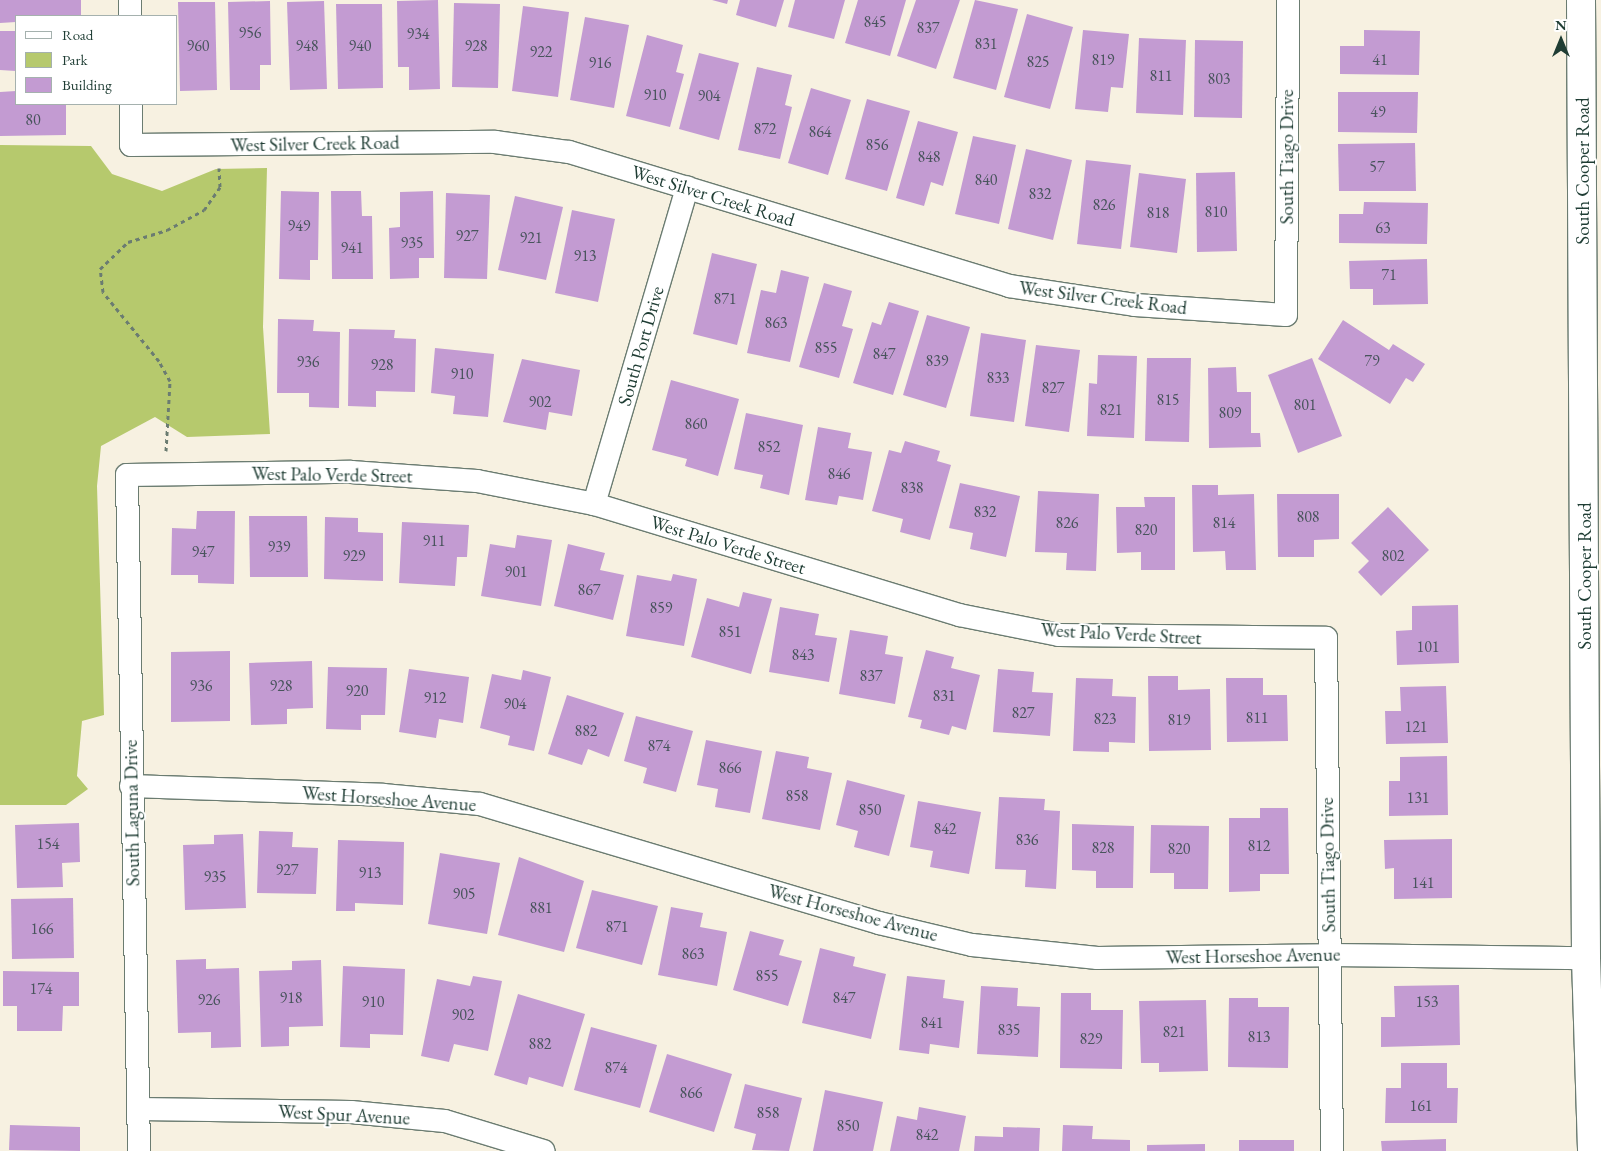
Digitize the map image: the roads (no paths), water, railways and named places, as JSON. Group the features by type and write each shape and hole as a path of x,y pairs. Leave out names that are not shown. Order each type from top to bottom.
{"main road":[{"name":"South Cooper Road","path":"1581,0 1593,513 1586,958 1592,1151"}],"street":[{"path":"130,0 130,15"},
{"name":"South Tiago Drive","path":"1286,315 1288,0"},
{"name":"West Silver Creek Road","path":"131,105 131,145 495,142 568,152 1009,286 1134,305 1286,315"},
{"name":"South Port Drive","path":"594,504 686,188"},
{"name":"West Palo Verde Street","path":"126,475 351,472 477,481 594,504 959,616 1059,635 1326,638"},
{"name":"South Laguna Drive","path":"126,475 139,1151"},
{"name":"South Tiago Drive","path":"1326,638 1332,1151"},
{"name":"West Horseshoe Avenue","path":"131,786 384,795 480,804 879,923 972,945 1098,958 1329,955 1586,958"},
{"name":"West Spur Avenue","path":"139,1109 351,1112 444,1121 544,1151"}]}
